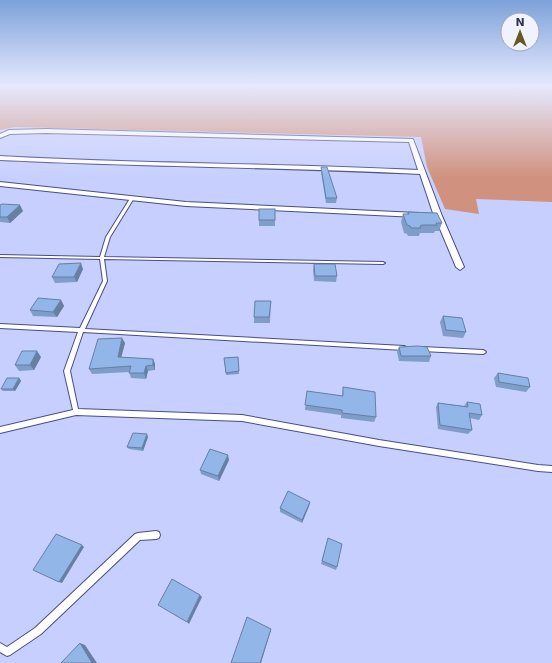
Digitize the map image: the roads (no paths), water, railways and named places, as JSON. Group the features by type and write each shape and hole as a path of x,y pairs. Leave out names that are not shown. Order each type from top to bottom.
{"street":[{"path":"0,136 9,132 46,130 397,138 411,140 422,172 430,215 460,267"},
{"path":"0,158 110,163 363,169 422,172"},
{"path":"0,184 186,204 430,215"}],"lane":[{"path":"76,412 67,371 81,331 104,281 102,258 108,237 132,198"},
{"path":"0,256 383,263"},
{"path":"0,326 412,348"},
{"path":"420,348 483,352"},
{"path":"0,430 76,412 242,418 379,443 529,466 552,468"},
{"path":"0,647 8,652 38,631 138,537 156,535"}]}
